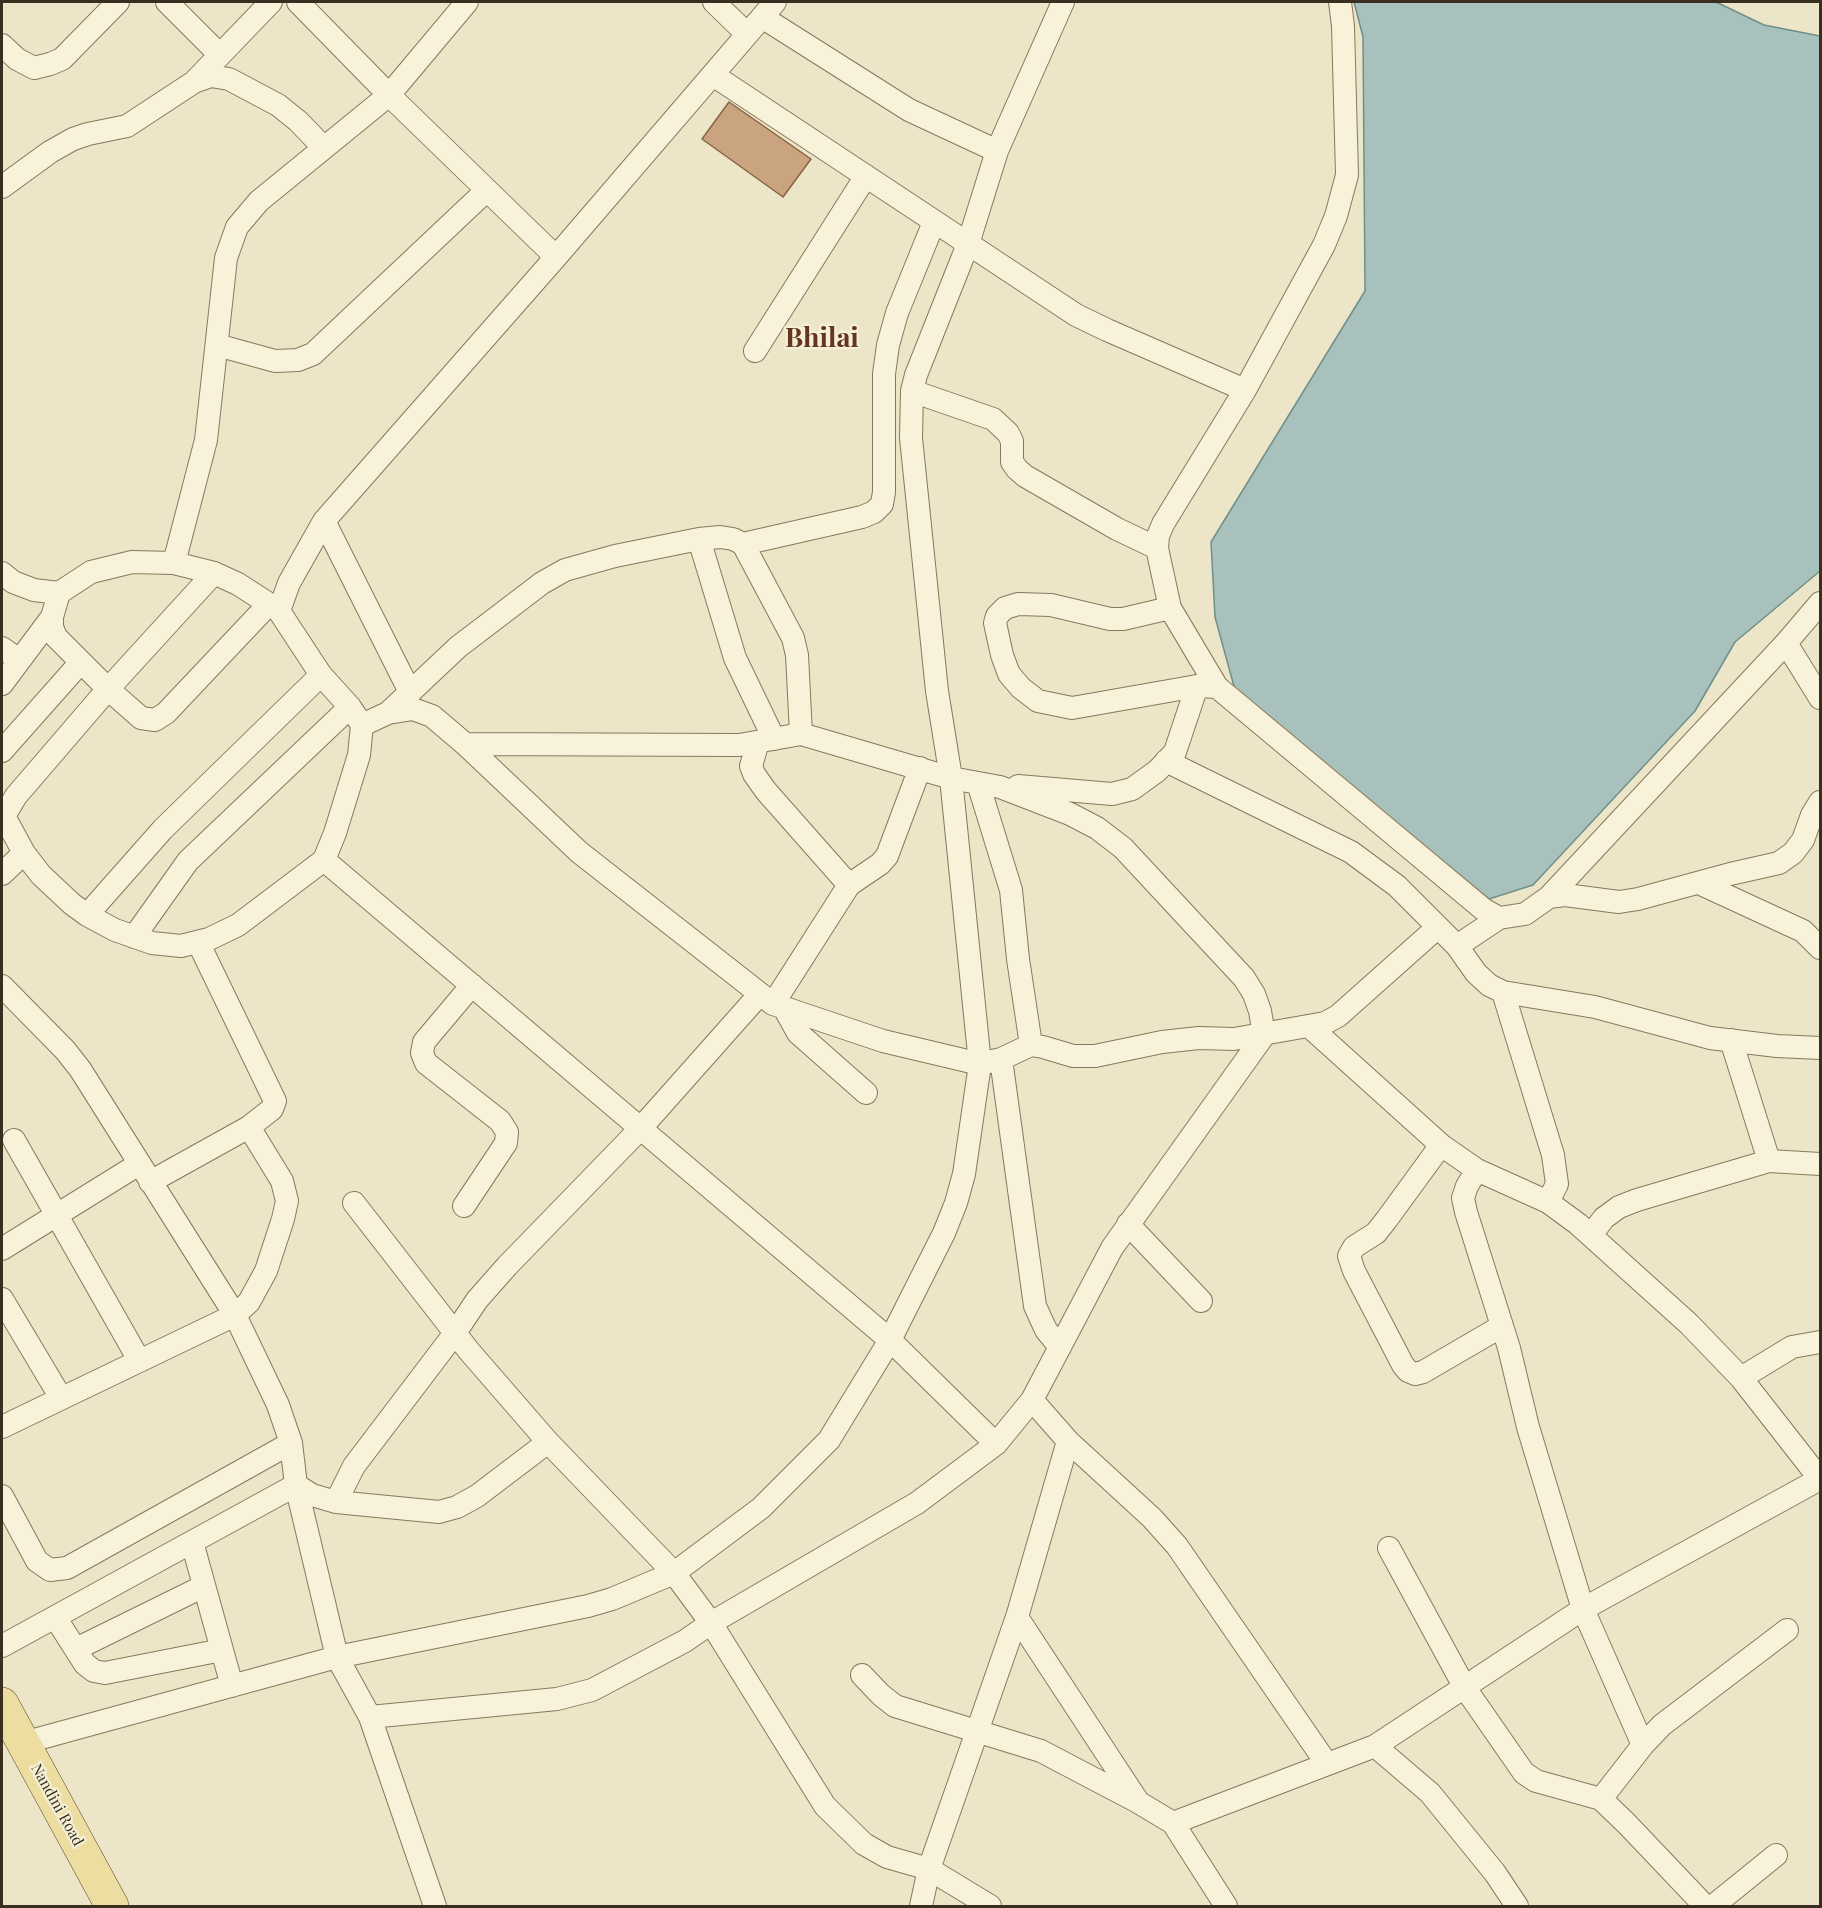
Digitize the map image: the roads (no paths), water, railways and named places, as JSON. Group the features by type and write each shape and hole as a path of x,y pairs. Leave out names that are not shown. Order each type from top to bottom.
{"main road":[{"name":"Nandini Road","path":"2,1704 112,1906"}],"street":[{"path":"2,45 16,59 34,68 50,64 62,58 118,2"},
{"path":"167,2 220,55"},
{"path":"2,187 66,143 88,134 128,126 142,118 194,82 270,2"},
{"path":"174,563 206,440 226,258 237,227 259,201 389,95 467,2"},
{"path":"714,2 747,34"},
{"path":"1060,1347 1037,1315 991,1061 937,691 911,438 912,392 916,375 968,244 997,151 1063,2"},
{"path":"1340,2 1343,26 1347,175 1336,216 1324,245 1245,390 1163,524 1158,536 1157,548 1170,608 1207,686 1483,909 1499,918"},
{"path":"306,4 389,95 556,257"},
{"path":"59,593 52,617 52,627 56,637 141,718 154,720 166,713 274,607 324,521 556,257 769,9 909,110 997,151"},
{"path":"713,75 1076,315 1245,390"},
{"path":"194,82 211,76 229,79 256,92 298,121 324,148"},
{"path":"755,351 866,176"},
{"path":"217,345 274,361 298,360 313,354 487,190"},
{"path":"743,544 862,517 874,512 882,504 885,374 888,345 897,313 934,222"},
{"path":"912,392 993,419 1008,433 1011,441 1012,462 1025,476 1117,529 1157,548"},
{"path":"324,521 410,692"},
{"path":"388,713 458,647 542,583 565,570 598,559 720,537 733,539 743,544 794,638 801,734"},
{"path":"699,539 735,658 766,740"},
{"path":"2,573 13,582 34,590 59,593 91,572 132,562 174,563 214,573 238,584 274,607 321,675 356,716 359,755 335,833 324,860 238,925 209,939 181,946 152,943 115,930 87,915 41,875 24,853 3,814 108,689 214,573"},
{"path":"1457,946 1499,918 1525,914 1549,897 1821,603"},
{"path":"1170,608 1123,619 1110,619 1050,605 1018,604 1005,608 995,623 1009,674 1021,688 1038,701 1072,708 1207,686"},
{"path":"2,684 10,654 52,617"},
{"path":"1786,643 1821,698"},
{"path":"2,751 81,662"},
{"path":"87,915 163,829 321,675"},
{"path":"465,744 739,745 801,734 951,778 989,785 1112,794 1132,789 1157,771 1175,752 1207,686"},
{"path":"134,937 188,861 356,716 413,709 432,716 465,744 579,852 772,1002 798,1033 867,1093"},
{"path":"766,740 751,766 754,774 766,791 849,885"},
{"path":"1166,761 1351,852 1396,886 1457,946 1476,973 1489,985 1503,992 1595,1007 1710,1038 1778,1046 1821,1048"},
{"path":"336,1502 354,1466 477,1300 640,1129 772,1002 849,885 880,864 886,856 920,768"},
{"path":"370,1718 557,1699 592,1690 685,1641 711,1623 917,1503 996,1444 1032,1400 1112,1248 1264,1035 1260,1011 1254,994 1244,978 1123,848 1097,828 1070,814 989,785"},
{"path":"989,785 1011,890 1018,959 1031,1046"},
{"path":"1549,897 1565,895 1619,902 1779,862 1793,853 1803,840 1812,815 1821,802"},
{"path":"2,874 24,853"},
{"path":"324,860 891,1340 996,1444"},
{"path":"1699,883 1803,931 1821,948"},
{"path":"772,1002 883,1041 991,1061 1031,1046 1043,1047 1073,1056 1095,1056 1162,1042 1199,1038 1234,1039 1325,1023 1338,1016 1438,927"},
{"path":"2,1249 57,1214 249,1127 272,1109 275,1101 198,942"},
{"path":"464,1206 506,1143 507,1132 500,1121 426,1063 422,1053 424,1042 472,985"},
{"path":"2,986 65,1050 80,1069 235,1315 278,1405 291,1443 296,1485 337,1657 370,1718 435,1906"},
{"path":"1503,992 1553,1155 1557,1184 1548,1202"},
{"path":"1173,1823 1376,1746 1583,1609 1820,1479 1741,1378 1689,1324 1591,1235 1548,1202 1477,1170 1441,1145 1310,1027"},
{"path":"1731,1040 1769,1161"},
{"path":"23,1743 337,1657 588,1606 612,1599 674,1573 762,1509 830,1440 891,1340 944,1233 964,1174 991,1061"},
{"path":"2,1427 235,1315 249,1302 266,1271 286,1201 282,1181 249,1127"},
{"path":"14,1140 139,1360"},
{"path":"1441,1145 1388,1219 1376,1233 1354,1247 1349,1256 1354,1271 1402,1365 1415,1374 1423,1372 1502,1326"},
{"path":"1591,1235 1604,1218 1619,1207 1769,1161 1821,1164"},
{"path":"1477,1170 1463,1198 1502,1326 1528,1427 1583,1609 1643,1745"},
{"path":"354,1203 454,1333 548,1442 674,1573 711,1623 825,1806 864,1844 887,1857 929,1869 990,1906"},
{"path":"1128,1224 1201,1301"},
{"path":"2,1299 61,1398"},
{"path":"1741,1378 1792,1347 1821,1342"},
{"path":"1032,1400 1068,1441 1152,1518 1177,1546 1327,1764"},
{"path":"921,1906 929,1869 1017,1617 1068,1441"},
{"path":"296,1485 312,1496 336,1502 439,1512 457,1507 477,1496 548,1442"},
{"path":"2,1496 37,1561 50,1570 67,1568 291,1443"},
{"path":"2,1646 296,1485"},
{"path":"192,1542 232,1686"},
{"path":"1389,1548 1465,1688 1524,1773 1536,1781 1601,1799 1705,1906"},
{"path":"76,1650 204,1586"},
{"path":"56,1617 85,1664 94,1671 105,1673 222,1650"},
{"path":"1017,1617 1138,1802"},
{"path":"1601,1799 1643,1745 1662,1725 1787,1630"},
{"path":"862,1675 895,1706 1041,1752 1138,1802 1173,1823 1226,1906"},
{"path":"1376,1746 1430,1793 1495,1873 1516,1906"},
{"path":"1713,1906 1776,1855"}],"water":[{"path":"1354,2 1716,2 1764,25 1820,36 1820,571 1735,642 1695,711 1533,885 1489,899 1235,690 1215,617 1211,542 1365,291 1363,37"}],"district":[{"name":"Bhilai","path":"822,339"}]}
